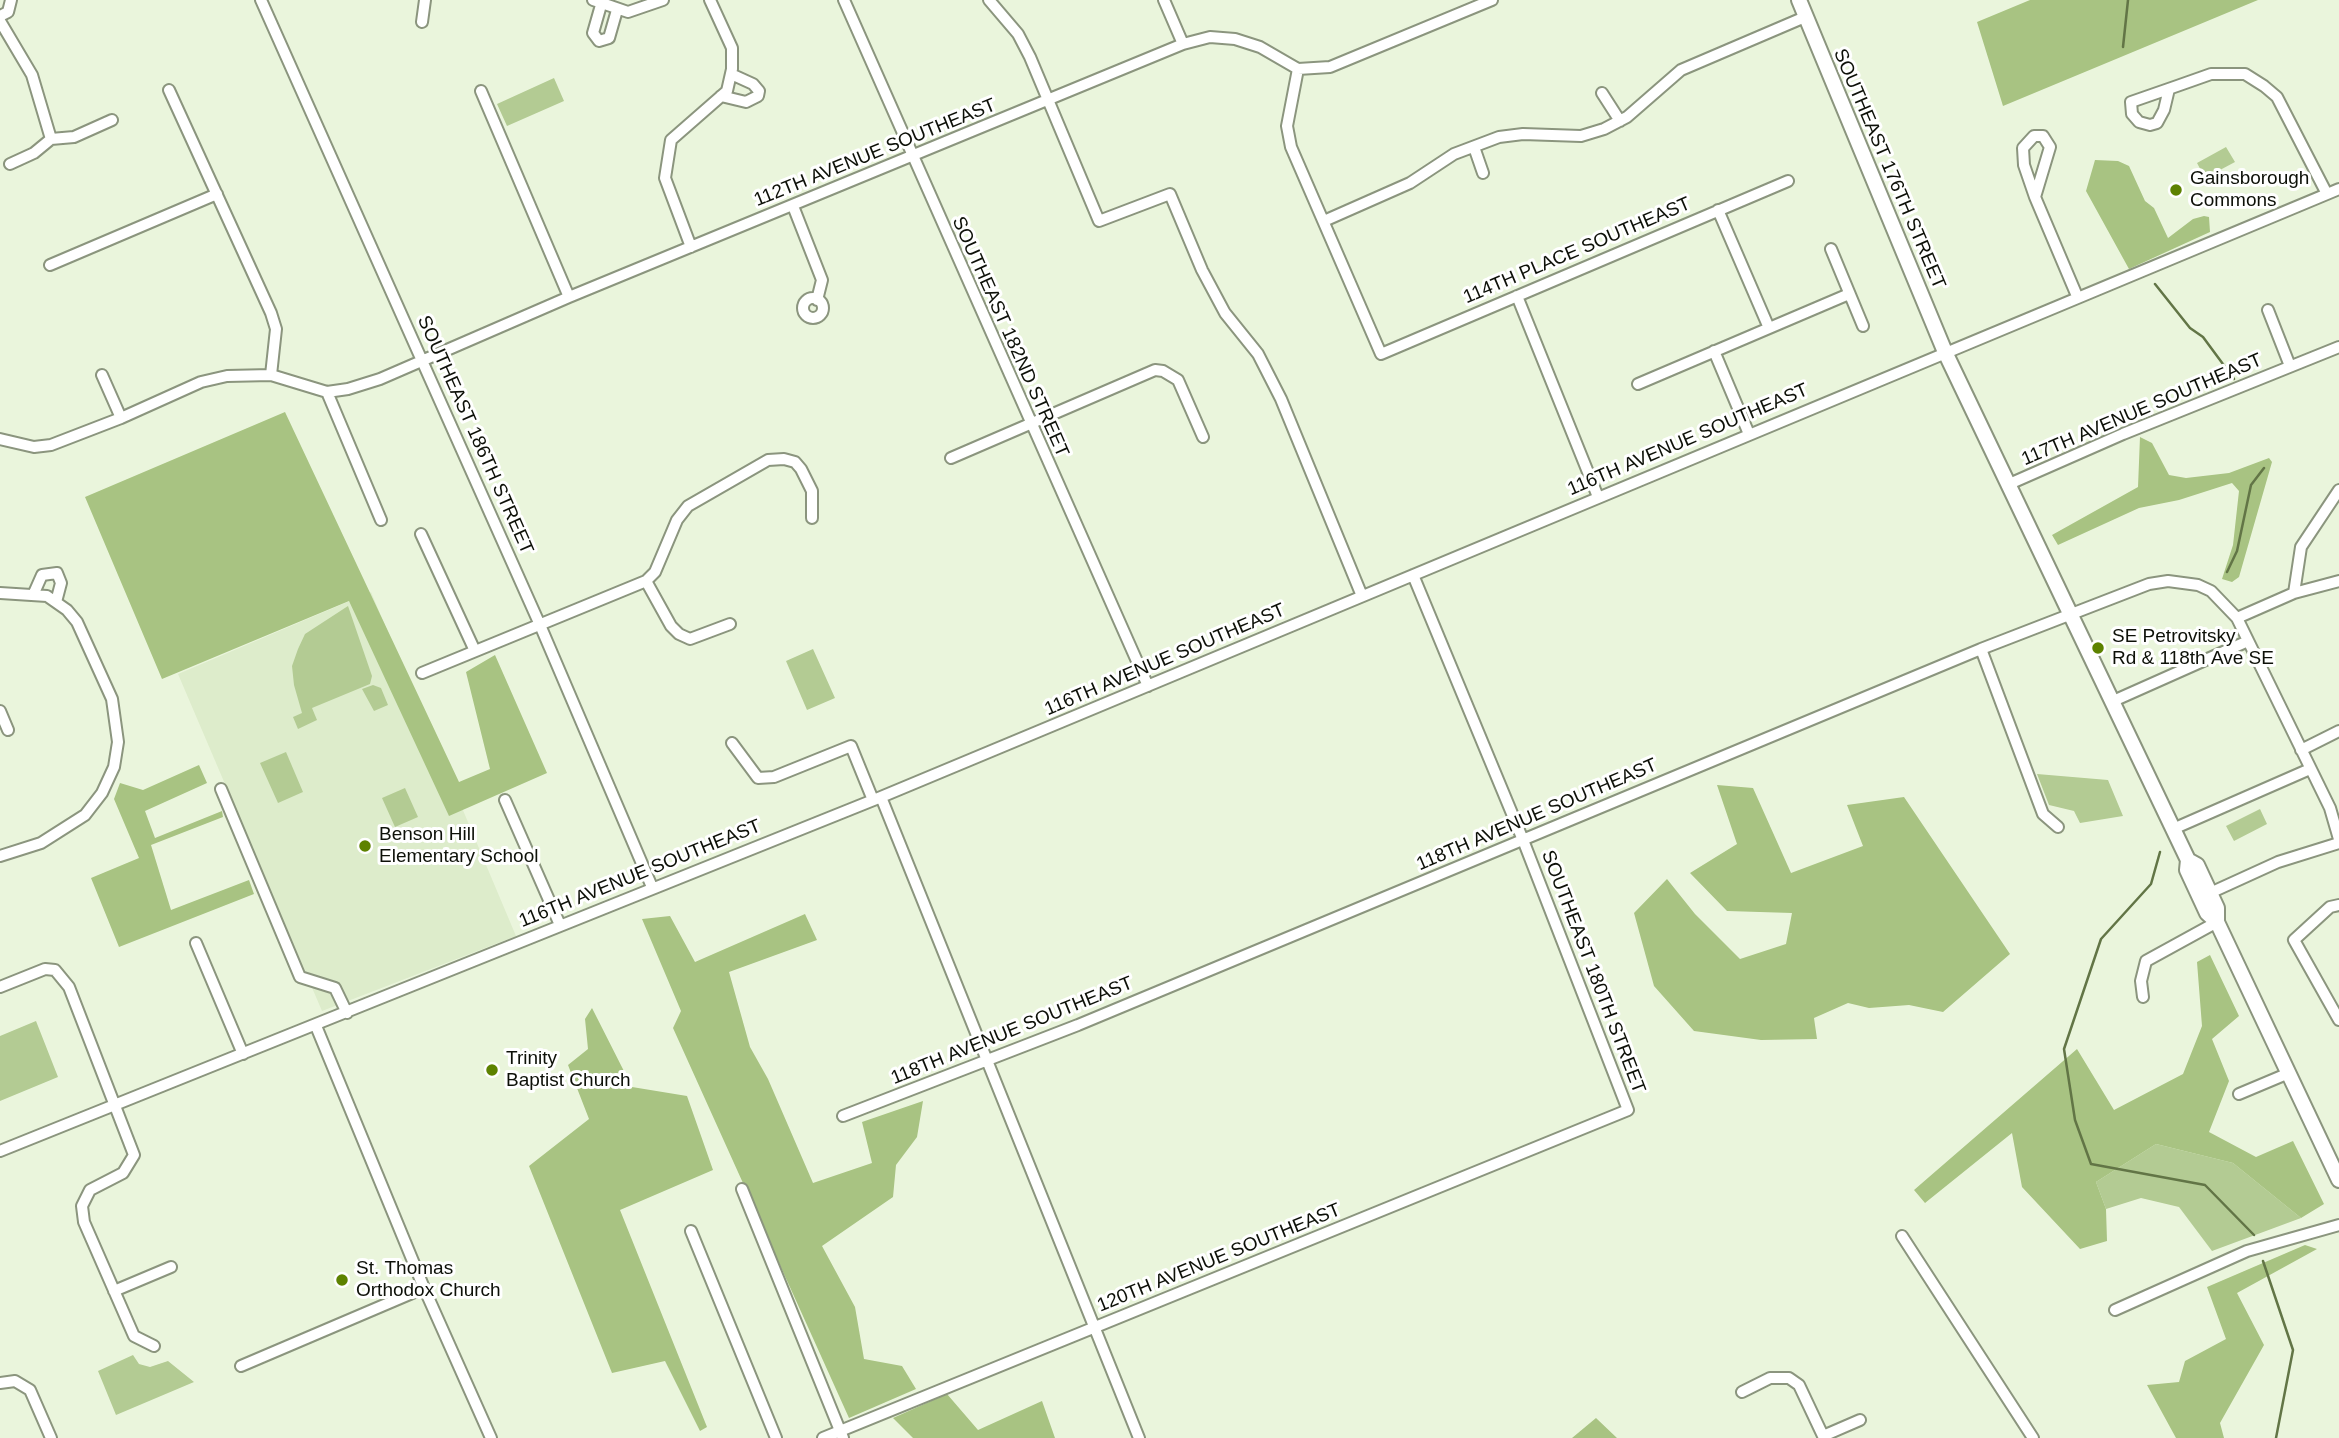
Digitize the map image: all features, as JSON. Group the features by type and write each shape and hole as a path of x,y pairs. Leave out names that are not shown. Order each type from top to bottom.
{"main road":[{"name":"SOUTHEAST 176TH STREET","path":"1799,0 1944,352 2188,860"},
{"path":"2217,922 2217,908 2197,865 2188,860 2187,870 2207,913 2217,922 2339,1180"}],"street":[{"path":"11,0 8,12 0,19 32,75 51,139"},
{"name":"SOUTHEAST 186TH STREET","path":"261,0 540,625 652,887"},
{"path":"422,22 425,0"},
{"path":"615,10 609,38 599,41 593,33 597,2 628,12 663,0"},
{"path":"691,247 669,196 665,178 666,156 671,140 681,128 727,91 731,75 732,48 710,0"},
{"name":"SOUTHEAST 182ND STREET","path":"844,0 911,157 1148,687"},
{"path":"989,0 1018,34 1049,100 1099,221 1170,194 1225,313 1258,354 1281,399 1362,596"},
{"path":"1164,0 1183,44"},
{"path":"1492,0 1330,67 1298,69 1287,126 1291,147 1324,221 1410,183 1454,154 1499,137 1523,134 1581,136 1620,121 1647,102 1681,70 1805,18"},
{"name":"112TH AVENUE SOUTHEAST","path":"327,392 380,379 569,297 1183,44 1210,37 1235,39 1260,47 1298,69"},
{"path":"2169,89 2211,74 2231,72 2245,74 2264,86 2277,97 2327,194"},
{"path":"721,96 746,102 758,96 757,87 731,75"},
{"path":"169,90 271,313 276,329 271,375"},
{"path":"481,91 569,297"},
{"path":"1602,93 1620,121"},
{"path":"10,164 34,153 51,139 74,137 112,120"},
{"path":"2035,197 2050,147 2043,136 2034,136 2023,148 2024,165 2035,197 2077,296"},
{"path":"1474,147 1483,173"},
{"name":"114TH PLACE SOUTHEAST","path":"1324,221 1381,354 1788,181"},
{"name":"116TH AVENUE SOUTHEAST","path":"0,1151 316,1026 1148,687 2077,296 2339,189"},
{"path":"50,265 217,194"},
{"path":"793,206 822,280 817,300"},
{"path":"1718,210 1769,328"},
{"path":"1831,249 1863,326"},
{"path":"1638,384 1849,294"},
{"path":"1517,296 1598,497"},
{"name":"117TH AVENUE SOUTHEAST","path":"2268,310 2290,366"},
{"name":"117TH AVENUE SOUTHEAST","path":"2007,485 2339,347"},
{"path":"1714,351 1749,434"},
{"path":"951,458 1155,370 1163,371 1178,380 1203,437"},
{"path":"0,439 34,447 51,445 121,418 201,382 227,376 271,375 327,392 381,520"},
{"path":"103,376 121,418"},
{"path":"422,673 646,581 654,572 677,520 688,506 768,460 784,459 801,468 812,491 812,518"},
{"path":"2294,593 2301,547 2339,490"},
{"path":"421,534 475,652"},
{"path":"34,593 42,575 57,573 61,583 52,599"},
{"name":"SOUTHEAST 180TH STREET","path":"1413,575 1523,840 1628,1110"},
{"path":"646,581 671,626 679,634 690,639 730,624"},
{"name":"118TH AVENUE SOUTHEAST","path":"843,1116 987,1060 2124,591 2168,581 2186,582 2211,591 2237,618 2310,769 2335,806 2339,841"},
{"path":"2237,618 2294,593 2339,581"},
{"path":"0,593 34,593 52,599 67,610 83,631 112,699 118,742 114,767 102,793 85,816 41,844 0,856"},
{"path":"2111,702 2248,640"},
{"path":"1981,649 2043,814 2059,827"},
{"path":"0,710 8,730"},
{"path":"2301,750 2339,731"},
{"path":"732,743 750,771 758,778 774,777 851,746 877,798 987,1060 1139,1438"},
{"path":"2173,829 2310,769"},
{"path":"221,789 300,977 335,988 347,1013"},
{"path":"505,800 560,925"},
{"path":"2210,894 2278,862 2339,841"},
{"path":"2339,905 2330,907 2294,940 2339,1020"},
{"path":"2143,997 2141,981 2146,961 2217,922"},
{"path":"196,943 243,1054"},
{"path":"0,987 45,969 55,971 69,987 133,1149 132,1161 123,1173 90,1190 82,1206 84,1222 134,1336 154,1346"},
{"path":"316,1026 424,1288 491,1438"},
{"path":"2239,1094 2289,1073"},
{"name":"120TH AVENUE SOUTHEAST","path":"823,1438 842,1434 1094,1327 1628,1110"},
{"path":"742,1189 842,1434"},
{"path":"2115,1310 2247,1251 2339,1225"},
{"path":"691,1231 776,1438"},
{"path":"1902,1236 2033,1438"},
{"path":"114,1291 171,1266"},
{"path":"241,1366 424,1288"},
{"path":"1742,1392 1770,1378 1789,1378 1800,1385 1823,1437 1860,1420"},
{"path":"0,1383 15,1381 26,1387 34,1396 51,1438"}],"shaded area":[{"name":"Benson Hill Elementary School","path":"371,592 516,936 322,1011 178,674"}],"green space":[{"path":"2030,0 2258,0 2003,106 1977,22"},
{"path":"554,78 564,101 507,126 497,104"},
{"path":"2226,147 2235,162 2205,178 2197,163"},
{"path":"2095,160 2118,161 2129,166 2145,201 2154,208 2168,238 2193,219 2204,216 2209,217 2210,232 2129,269 2086,191"},
{"path":"285,412 459,782 490,769 466,672 495,655 547,773 449,816 349,601 162,679 85,497"},
{"path":"2140,437 2152,443 2169,475 2186,478 2229,473 2269,458 2272,462 2239,577 2232,582 2222,579 2233,545 2239,491 2232,483 2179,500 2139,508 2058,545 2052,535 2138,487"},
{"path":"348,606 372,676 370,684 312,708 317,720 298,729 293,717 302,713 292,666 298,649 305,634"},
{"path":"813,649 835,698 807,710 786,661"},
{"path":"373,685 381,688 388,705 374,711 362,689"},
{"path":"286,752 303,792 278,803 260,763"},
{"path":"199,765 207,783 145,811 155,838 222,811 223,817 151,845 171,910 249,880 254,894 119,947 91,878 139,858 114,799 120,783 143,790"},
{"path":"2037,774 2108,780 2123,816 2080,823 2074,811 2049,805"},
{"path":"1717,785 1753,788 1791,873 1863,846 1847,805 1904,797 2010,954 1943,1012 1909,1005 1869,1008 1848,1003 1814,1018 1817,1039 1761,1040 1694,1031 1654,986 1634,913 1667,879 1695,914 1740,959 1786,944 1792,913 1727,911 1690,873 1737,844"},
{"path":"405,788 418,817 395,827 382,798"},
{"path":"2260,809 2267,824 2234,841 2226,826"},
{"path":"805,914 817,940 729,972 750,1047 768,1079 813,1183 872,1163 862,1122 923,1101 917,1137 896,1165 893,1197 822,1246 855,1307 864,1359 902,1366 916,1389 849,1418 673,1028 681,1011 642,919 670,916 695,962"},
{"path":"2210,955 2239,1016 2212,1039 2229,1081 2209,1132 2256,1157 2293,1141 2324,1204 2301,1218 2233,1163 2156,1144 2096,1182 2106,1209 2107,1241 2080,1249 2022,1187 2012,1133 1925,1203 1914,1190 2077,1049 2114,1110 2183,1074 2202,1026 2197,962"},
{"path":"592,1008 632,1087 687,1096 713,1170 620,1210 707,1427 700,1431 665,1361 612,1373 529,1166 589,1119 568,1065 588,1049 585,1019"},
{"path":"36,1021 58,1077 0,1101 0,1036"},
{"path":"2156,1144 2233,1163 2301,1218 2212,1251 2179,1207 2141,1198 2106,1209 2096,1182"},
{"path":"2305,1245 2317,1249 2237,1293 2264,1345 2220,1423 2224,1438 2176,1438 2147,1385 2179,1382 2185,1361 2226,1339 2207,1287"},
{"path":"133,1355 139,1364 150,1367 168,1361 194,1382 116,1415 98,1371"},
{"path":"947,1394 978,1430 1042,1401 1055,1438 913,1438 893,1418"},
{"path":"1596,1418 1617,1438 1572,1438"}],"waterway":[{"path":"2123,47 2128,0"},
{"path":"2155,284 2190,328 2203,337 2234,379"},
{"path":"2227,572 2237,551 2251,485 2264,468"},
{"path":"2160,852 2151,884 2101,939 2064,1049 2075,1120 2091,1164 2205,1185 2254,1235"},
{"path":"2263,1261 2293,1350 2276,1438"}],"place":[{"name":"Gainsborough Commons","path":"2176,190"},
{"name":"SE Petrovitsky Rd & 118th Ave SE","path":"2098,648"},
{"name":"Benson Hill Elementary School","path":"365,846"},
{"name":"Trinity Baptist Church","path":"492,1070"},
{"name":"St. Thomas Orthodox Church","path":"342,1280"}]}
